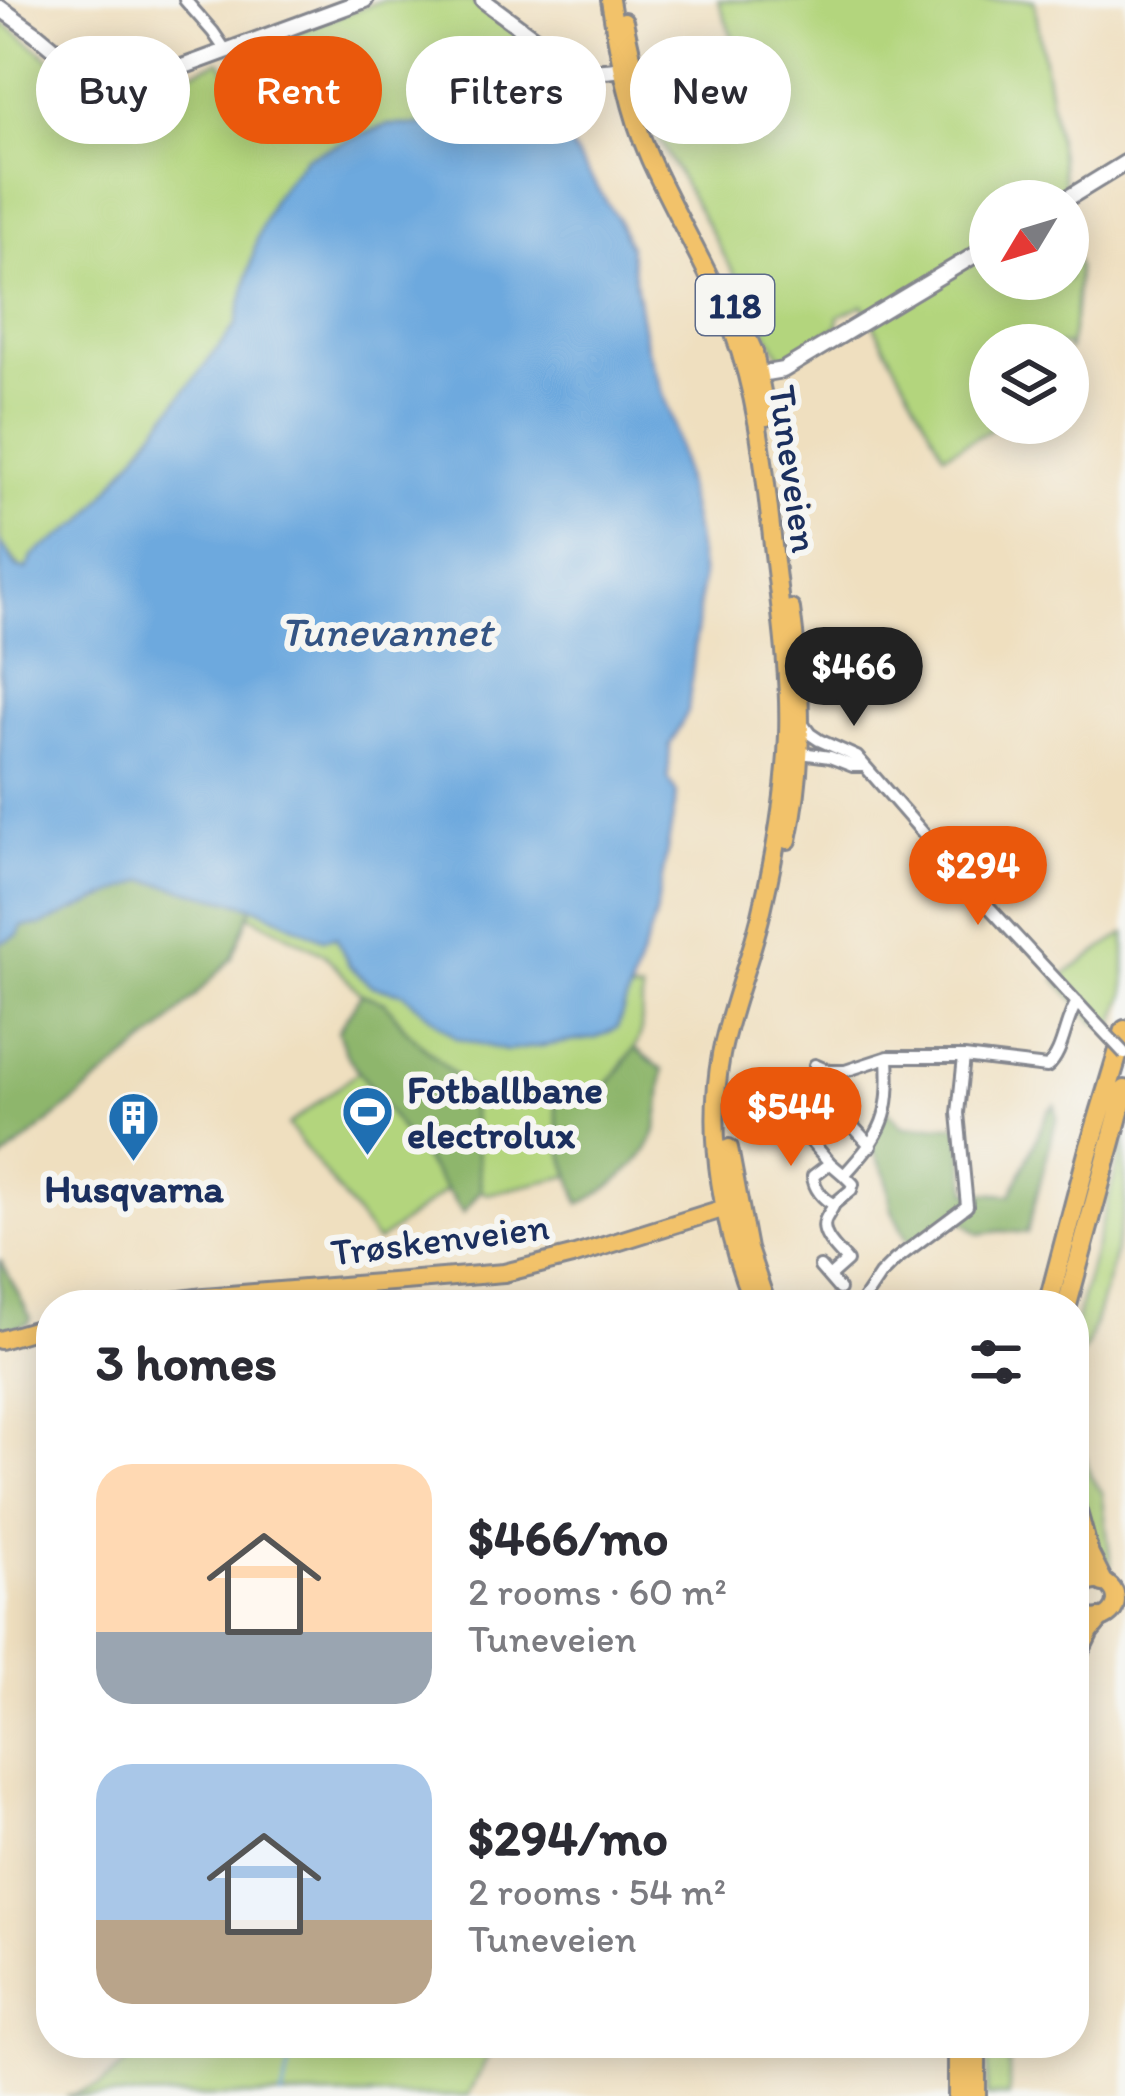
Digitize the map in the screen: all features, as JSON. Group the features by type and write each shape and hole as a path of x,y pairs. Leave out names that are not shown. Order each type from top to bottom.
{"highway":[{"path":"1052,1290 1125,1030"},
{"path":"1071,1290 1125,1090"},
{"path":"1042,1290 1060,1255"},
{"path":"1089,1554 1100,1589"},
{"path":"958,2058 958,2096"},
{"path":"976,2058 976,2096"}],"main road":[{"name":"Tuneveien","path":"614,0 644,145 754,375 797,656 801,753"},
{"name":"Tuneveien","path":"754,375 786,665 788,736"},
{"name":"118","path":"732,1206 716,1116 720,1059 763,908 777,841 788,736"},
{"name":"118","path":"763,908 787,844 801,753"},
{"name":"Trøskenveien","path":"292,1290 504,1273 732,1206"},
{"path":"732,1206 735,1248 749,1290"},
{"path":"732,1206 762,1290"},
{"path":"0,1340 36,1329"},
{"path":"1100,1589 1114,1608 1111,1616"}],"street":[{"path":"267,36 365,0"},
{"path":"483,0 572,66 592,72 628,68"},
{"path":"188,1 216,36"},
{"path":"0,8 94,82 113,88 214,55"},
{"path":"1089,185 1125,163"},
{"path":"754,375 783,370 969,259"},
{"path":"802,722 810,734 856,757 1125,1054"},
{"path":"788,736 801,753 862,766"},
{"path":"815,1065 845,1071 888,1057 964,1058 1047,1067 1058,1057 1077,1003"},
{"path":"844,1175 879,1133 889,1084 888,1057"},
{"path":"872,1290 895,1260 967,1206 958,1113 964,1058"},
{"path":"839,1289 825,1272 847,1261 829,1240 825,1220 853,1184 805,1134 805,1125 825,1105 836,1108 871,1146"},
{"path":"830,1162 813,1177 813,1185 834,1204"}],"green space":[{"path":"383,0 471,0 521,36 406,36 406,125 382,127 382,36 283,36"},
{"path":"718,0 1034,0 1064,180 969,180 969,300 1076,300 1074,320 1073,324 969,324 969,441 944,454 863,305 839,316 838,326 782,359 662,144 791,144 791,36 732,36"},
{"path":"0,20 36,48 36,144 190,144 190,73 214,63 214,144 339,144 306,157 273,199 257,239 236,325 85,521 33,555 28,571 21,569 0,542"},
{"path":"145,880 253,906 232,958 162,1030 0,1162 0,943 18,935 22,926 41,925"},
{"path":"253,906 323,939 336,937 349,965 372,986 403,993 456,1038 507,1051 596,1038 617,1028 629,992 642,992 641,1033 635,1048 560,1145 570,1176 487,1194 481,1190 467,1087 408,1032 385,1002 361,994 324,954 249,915"},
{"path":"1125,933 1125,994 1112,1031 1095,1022 1056,980"},
{"path":"361,994 385,1002 408,1032 467,1087 481,1190 463,1213 346,1054 338,1031"},
{"path":"635,1048 663,1070 656,1130 625,1174 580,1204 560,1145 555,1101 606,1088"},
{"name":"Fotballbane electrolux","path":"359,1071 448,1189 377,1242 288,1125"},
{"path":"1055,1105 1057,1117 1027,1233 979,1234 956,1215 911,1248 891,1208 886,1175 871,1146 886,1109 903,1127 959,1125 968,1192 1011,1195"},
{"path":"1125,1136 1125,1204 1089,1342 1089,1290 1084,1290"},
{"path":"0,1259 31,1318 29,1323 0,1332"},
{"path":"1089,1472 1102,1492 1111,1565 1104,1573 1089,1536"},
{"path":"133,2058 487,2058 468,2096 66,2096 100,2086"},
{"path":"988,2058 1009,2058 1009,2096 987,2096"}],"water":[{"name":"Tunevannet","path":"406,125 406,144 569,144 617,218 629,246 646,346 673,422 702,578 688,711 670,745 668,778 677,794 655,917 617,1028 596,1038 507,1051 456,1038 403,993 372,986 349,965 336,937 323,939 253,906 145,880 41,925 22,926 18,935 0,943 0,542 17,567 27,570 33,555 85,521 236,325 257,239 273,199 306,157 339,144 382,144 382,127"}],"waterway":[{"path":"282,2096 292,2058"}],"place":[{"name":"Fotballbane electrolux","path":"368,1157"},
{"name":"Husqvarna","path":"134,1164"}]}
